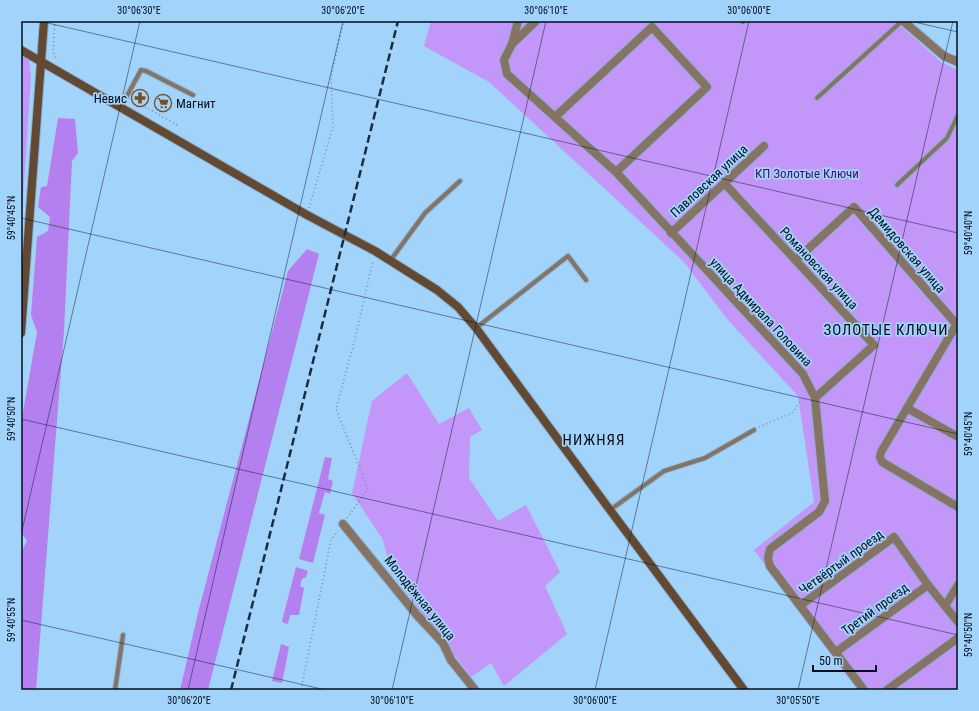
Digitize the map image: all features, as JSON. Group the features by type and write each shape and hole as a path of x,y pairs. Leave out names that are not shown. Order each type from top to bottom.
{"street":[{"path":"21,333 44,21"},
{"name":"улица Адмирала Головина","path":"518,21 512,44 504,60 507,74 616,172 803,374 814,396 825,501 819,512 770,549 768,558 770,566 864,690"},
{"path":"512,44 536,21"},
{"path":"903,21 944,56 958,62"},
{"path":"555,117 652,27 707,87 616,172"},
{"path":"21,50 307,216 390,261 438,290 458,307 476,328 744,690"},
{"name":"Павловская улица","path":"671,233 764,146"},
{"name":"Романовская улица","path":"724,184 874,344 814,396"},
{"name":"Демидовская улица","path":"796,260 854,207 957,324"},
{"path":"957,324 881,452 882,462 958,507"},
{"path":"907,408 958,437"},
{"name":"Молодёжная улица","path":"343,524 417,615 444,644 451,660 475,690"},
{"name":"Четвёртый проезд","path":"801,606 894,537 928,585"},
{"path":"928,585 958,622"},
{"name":"Третий проезд","path":"836,652 928,585"},
{"path":"945,606 958,585"},
{"path":"887,690 958,638"}],"lane":[{"path":"817,98 903,21"},
{"path":"121,107 141,70 146,71 193,96"},
{"path":"898,185 947,138 958,115"},
{"path":"390,261 425,213 460,181"},
{"path":"476,328 568,256 586,280"},
{"path":"610,510 664,470 705,458 754,430"},
{"path":"115,690 123,634"}],"path":[{"path":"54,21 53,51 58,61"},
{"path":"307,216 333,127 331,77 344,21"},
{"path":"127,96 179,126"},
{"path":"300,690 331,540 368,489 336,409 371,268"},
{"path":"754,430 792,413 802,401 814,396"}],"green space":[{"name":"КП Золотые Ключи","path":"431,21 898,21 903,28 941,62 958,70 958,690 858,690 754,550 814,502 798,396 728,320 684,262 489,82 424,46"},
{"path":"21,55 29,59 31,77 21,228"},
{"path":"407,373 439,424 469,408 482,430 470,437 469,478 498,521 526,505 560,572 545,586 567,634 504,686 491,663 471,677 391,572 383,540 352,493 372,401"}],"shaded area":[{"path":"58,118 75,119 78,153 72,161 64,331 36,690 21,690 23,588 21,587 21,552 27,541 23,535 21,535 21,440 23,412 37,332 31,315 37,237 48,231 50,217 38,207 41,187 47,186"},
{"path":"307,249 319,254 208,690 180,690 199,609 288,271"},
{"path":"325,457 332,458 328,479 333,481 330,494 325,492 319,513 325,515 313,563 299,559"},
{"path":"296,567 308,571 306,577 302,579 300,586 304,588 299,615 290,615 288,624 282,621"},
{"path":"281,644 289,647 282,683 272,681"}],"railway":[{"path":"231,690 398,21"}],"place":[{"name":"Невис","path":"140,98"},
{"name":"Магнит","path":"163,103"}],"district":[{"name":"ЗОЛОТЫЕ КЛЮЧИ","path":"886,330"},
{"name":"НИЖНЯЯ","path":"594,440"}]}
